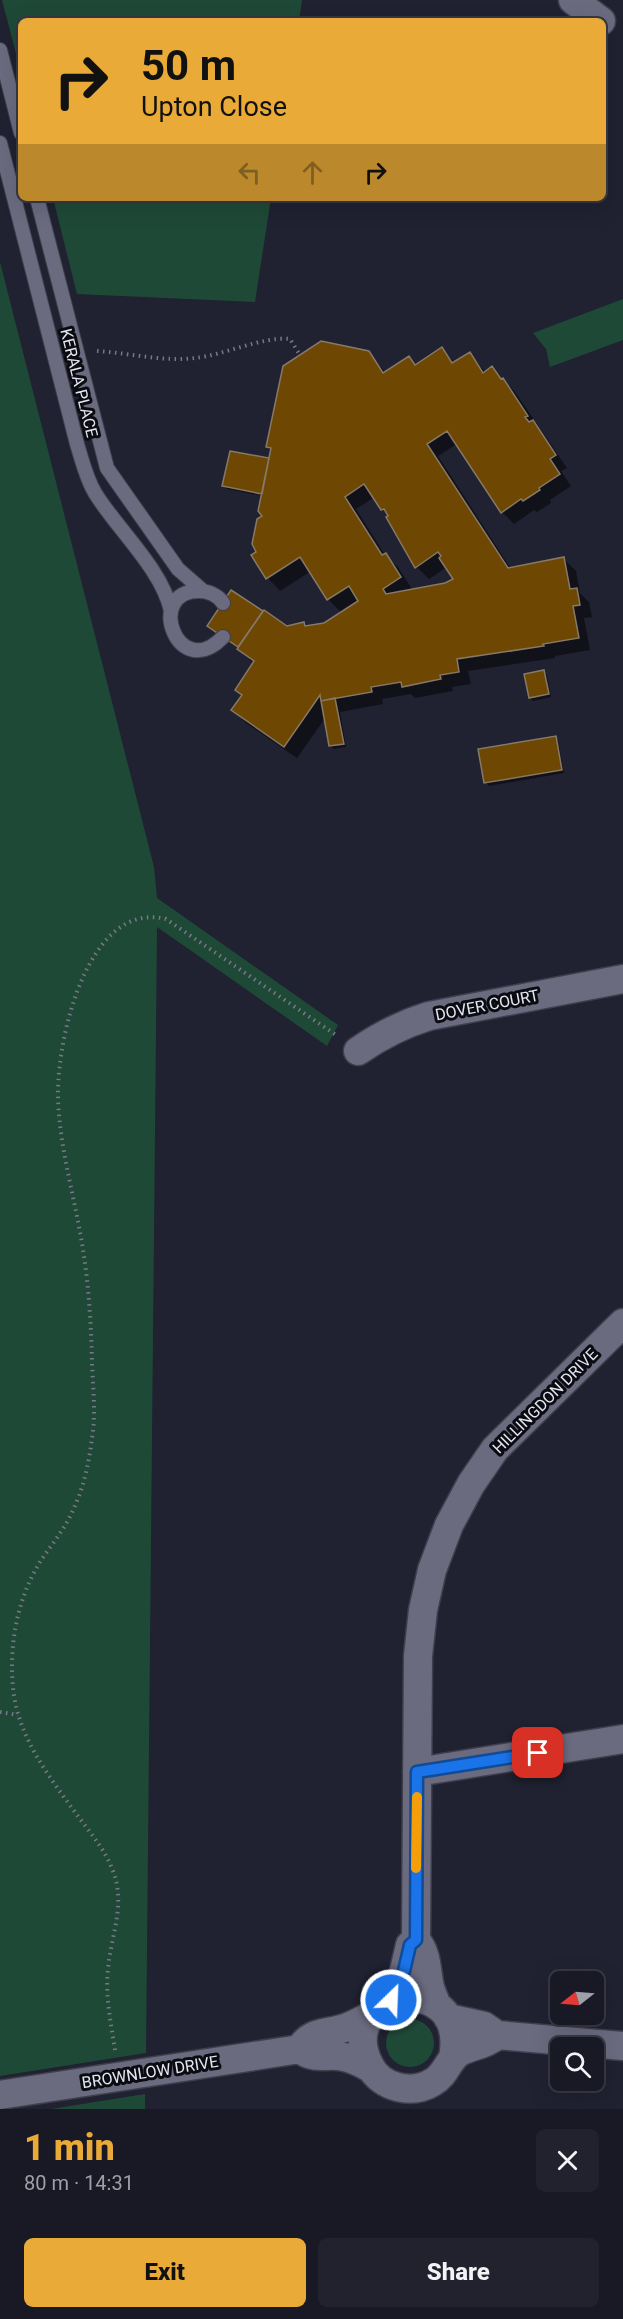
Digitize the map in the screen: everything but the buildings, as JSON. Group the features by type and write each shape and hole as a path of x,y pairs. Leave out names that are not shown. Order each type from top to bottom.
{"street":[{"path":"573,0 597,18"},
{"path":"606,24 623,31"},
{"name":"DOVER COURT","path":"358,1051 378,1036 429,1016 623,979"},
{"name":"HILLINGDON DRIVE","path":"442,2012 430,1986 422,1947 416,1940 417,1656 423,1610 432,1570 449,1525 471,1484 495,1449 525,1417 583,1365 623,1323"},
{"path":"417,1772 623,1739"},
{"name":"HILLINGDON DRIVE","path":"382,2008 404,1971 410,1945 416,1940"},
{"path":"434,2082 411,2089 385,2087 365,2055 363,2041 366,2027 382,2008 415,1997 442,2012 484,2026 497,2035 623,2046"},
{"name":"BROWNLOW DRIVE","path":"300,2049 304,2041 311,2036 354,2025 382,2008"},
{"path":"418,2109 425,2093 446,2072 453,2058 455,2044 453,2031 442,2012"},
{"path":"453,2058 497,2035"},
{"name":"BROWNLOW DRIVE","path":"0,2095 300,2049 315,2057 350,2058 385,2087"}],"lane":[{"path":"0,50 18,121"},
{"name":"KERALA PLACE","path":"0,143 77,444 90,483 156,576 168,600 171,611 169,620 175,638 191,648 200,650 209,648 224,637"},
{"name":"KERALA PLACE","path":"39,201 103,455 110,473 178,569 201,590 211,593 223,603"},
{"path":"171,611 183,595 201,590"}],"path":[{"path":"77,353 97,351 185,360 211,356 278,337 290,339 300,355"},
{"path":"119,2077 107,1987 108,1967 119,1905 114,1875 99,1843 39,1761 18,1715 13,1689 14,1636 27,1587 40,1563 63,1532 74,1508 83,1483 93,1434 91,1328 85,1259 60,1129 58,1092 60,1059 68,1021 84,975 112,932 126,922 140,917 155,916 166,919 358,1051"},
{"path":"0,1712 18,1715"}],"green space":[{"path":"2,0 302,0 299,18 18,18 18,61"},
{"path":"54,201 271,201 255,302 77,294"},
{"path":"0,262 154,867 157,898 338,1025 327,1046 157,927 146,2053 0,2076"},
{"path":"623,299 623,340 550,367 546,349 533,333"},
{"path":"405,2019 415,2019 430,2029 434,2043 433,2052 424,2063 415,2067 405,2067 390,2057 386,2048 386,2038 396,2023"},
{"path":"145,2094 145,2109 51,2109"}],"slow traffic":[{"path":"416,1868 417,1797"}],"route":[{"path":"391,2000 404,1971 410,1945 416,1940 417,1772 538,1753"}]}
